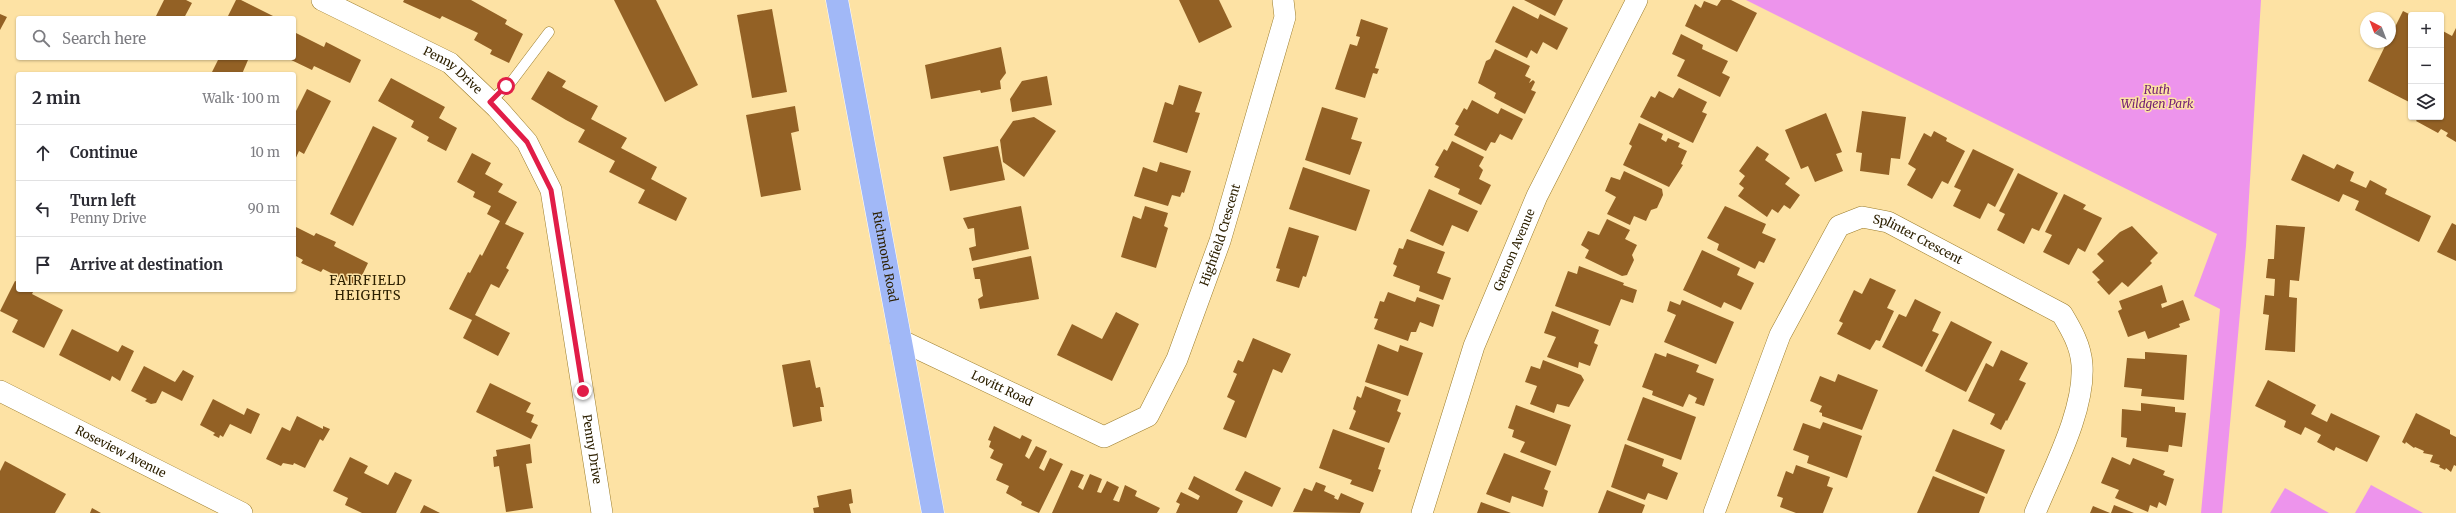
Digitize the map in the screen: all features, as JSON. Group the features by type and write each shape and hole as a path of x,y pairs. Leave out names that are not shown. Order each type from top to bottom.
{"main road":[{"name":"Richmond Road","path":"837,0 933,513"}],"street":[{"name":"Penny Drive","path":"322,0 450,63 490,102 527,142 551,190 602,513"},
{"name":"Highfield Crescent","path":"1104,437 1148,416 1177,359 1220,241 1286,17 1282,0"},
{"name":"Grenon Avenue","path":"1422,513 1474,346 1538,196 1637,0"},
{"name":"Splinter Crescent","path":"1714,513 1780,335 1839,226 1862,217 1888,222 2062,314 2075,336 2082,365 2078,403 2069,431 2035,513"},
{"name":"Lovitt Road","path":"900,340 1104,437"},
{"name":"Roseview Avenue","path":"0,391 242,513"}],"lane":[{"path":"490,102 512,81 549,32"}],"green space":[{"name":"Ruth Wildgen Park","path":"1746,0 2261,0 2246,246 2222,513 2201,513 2220,309 2194,296 2217,234"},
{"path":"2371,485 2423,513 2355,513"},
{"path":"2285,488 2329,513 2270,513"}],"building":[{"path":"164,0 186,0 192,3 185,16 156,16"},
{"path":"236,0 241,0 273,16 228,16"},
{"path":"404,0 471,0 507,20 505,24 523,34 509,63 490,54 492,50 474,40 478,33 442,16 440,19 403,2"},
{"path":"614,0 656,0 698,85 665,102"},
{"path":"1179,0 1219,0 1232,27 1199,43"},
{"path":"1524,0 1563,0 1555,16"},
{"path":"1721,0 1731,0 1757,13 1737,52 1685,26 1695,4 1701,8 1704,1 1717,6"},
{"path":"1513,6 1538,19 1540,14 1568,28 1557,50 1543,42 1537,54 1531,50 1527,58 1495,42"},
{"path":"772,9 787,92 752,98 737,15"},
{"path":"2403,11 2408,14 2408,101 2368,81 2384,48 2396,48 2396,25"},
{"path":"0,14 7,17 0,30"},
{"path":"1361,19 1388,28 1375,68 1379,69 1377,74 1373,73 1365,98 1335,89 1350,44 1357,46 1360,37 1356,36"},
{"path":"2456,28 2456,142 2446,136 2448,133 2441,129 2438,133 2416,121 2444,120 2444,32 2452,36"},
{"path":"296,33 324,47 326,42 361,60 350,83 314,66 312,70 291,60 296,60"},
{"path":"1681,34 1703,45 1702,49 1728,61 1722,73 1730,77 1720,97 1677,76 1685,60 1672,54"},
{"path":"1001,47 1006,73 1000,81 1001,89 981,93 980,90 931,99 925,65"},
{"path":"1495,49 1530,66 1525,76 1531,79 1529,83 1533,80 1535,82 1531,90 1536,92 1525,114 1494,98 1496,93 1478,83 1486,61 1490,59"},
{"path":"218,60 248,60 243,72 212,72"},
{"path":"548,71 566,81 562,87 598,106 591,119 627,138 621,148 657,167 651,179 687,198 676,221 638,203 645,190 609,172 615,161 578,142 585,130 531,99"},
{"path":"1047,76 1052,105 1012,112 1010,99 1022,81"},
{"path":"391,78 445,107 439,118 457,128 446,151 427,141 429,137 411,127 414,121 378,101"},
{"path":"1179,85 1202,92 1195,112 1200,113 1187,153 1153,142 1165,102 1173,105"},
{"path":"1679,88 1707,102 1702,112 1707,114 1693,143 1640,117 1651,96 1655,98 1659,91 1673,98"},
{"path":"307,89 331,101 304,154 299,151 296,158 296,111"},
{"path":"1472,100 1498,114 1501,108 1523,119 1512,140 1500,134 1495,143 1491,142 1486,151 1454,135 1459,126 1455,124 1464,108 1467,110"},
{"path":"795,106 799,131 791,133 801,190 761,197 746,115"},
{"path":"1322,107 1358,118 1351,139 1362,142 1350,175 1305,160"},
{"path":"1862,111 1906,117 1900,159 1891,158 1889,175 1860,171 1862,153 1856,152"},
{"path":"1826,113 1842,152 1836,154 1843,171 1815,182 1808,166 1801,169 1785,130"},
{"path":"1034,117 1056,131 1024,177 1003,162 1000,140 1013,121"},
{"path":"1639,123 1663,134 1661,139 1666,142 1668,138 1680,143 1678,147 1687,151 1681,164 1683,165 1669,187 1623,165 1632,146 1629,144"},
{"path":"373,126 397,138 353,226 330,214"},
{"path":"1934,131 1947,138 1946,141 1965,151 1948,184 1942,181 1932,199 1907,185 1916,169 1908,164 1924,133 1931,137"},
{"path":"1452,141 1484,157 1479,166 1483,170 1479,179 1491,185 1481,205 1458,194 1460,189 1434,177 1439,167 1435,165 1444,149 1447,151"},
{"path":"998,146 1005,180 950,191 943,157"},
{"path":"1757,146 1769,154 1765,160 1790,178 1785,184 1800,195 1790,209 1784,205 1778,213 1772,209 1767,217 1738,196 1744,188 1739,184 1745,176 1739,171"},
{"path":"1973,149 2014,169 1995,207 1988,203 1980,219 1953,206 1961,190 1954,187"},
{"path":"472,153 491,163 485,174 503,184 498,192 517,202 505,224 524,233 506,268 509,270 499,288 491,284 475,315 510,333 498,356 463,338 472,320 449,309 468,272 470,273 480,254 482,256 500,221 487,214 491,206 473,197 475,192 457,182"},
{"path":"2303,154 2334,169 2337,164 2354,172 2350,181 2366,188 2370,180 2387,189 2385,194 2431,216 2419,242 2355,210 2359,201 2343,194 2339,202 2291,180"},
{"path":"1160,162 1191,171 1184,193 1182,192 1180,197 1172,195 1168,206 1134,196 1143,167 1157,172"},
{"path":"1303,167 1370,190 1356,231 1289,209"},
{"path":"1624,171 1662,189 1663,195 1657,208 1651,210 1646,221 1634,216 1630,225 1607,214 1616,197 1605,191 1611,177 1620,180"},
{"path":"2018,173 2058,193 2039,231 2032,228 2024,244 1997,230 2005,214 1999,211"},
{"path":"1429,189 1478,211 1468,232 1452,225 1443,246 1410,231"},
{"path":"2064,194 2086,205 2083,209 2102,218 2085,252 2078,248 2069,265 2043,252 2052,235 2045,232"},
{"path":"1021,206 1029,249 972,261 969,248 976,246 974,228 968,229 963,218"},
{"path":"1145,206 1168,213 1164,226 1168,228 1156,268 1121,257 1133,216 1141,219"},
{"path":"1725,206 1766,224 1762,233 1776,239 1764,263 1759,261 1755,269 1717,250 1719,244 1707,238"},
{"path":"1607,219 1630,230 1625,239 1637,245 1632,255 1634,260 1627,275 1622,276 1585,258 1589,250 1581,245 1588,231 1599,235"},
{"path":"2452,223 2456,225 2456,261 2437,252"},
{"path":"2276,225 2305,227 2299,281 2290,280 2289,297 2297,298 2295,352 2265,350 2269,315 2263,314 2265,295 2274,296 2275,279 2266,278 2268,259 2274,259"},
{"path":"2132,226 2158,253 2150,261 2152,263 2128,287 2122,282 2109,295 2097,282 2100,280 2092,272 2104,261 2097,254 2120,232"},
{"path":"296,227 314,236 316,233 336,242 334,246 368,263 357,286 323,269 321,272 301,263 303,260 296,256"},
{"path":"1289,227 1319,236 1306,277 1303,276 1299,288 1276,281 1280,269 1276,268"},
{"path":"1407,239 1445,252 1437,273 1451,278 1443,300 1419,291 1420,286 1393,276 1397,266 1393,264 1399,248 1403,249"},
{"path":"1702,250 1740,268 1737,275 1754,283 1741,310 1724,302 1721,308 1683,290"},
{"path":"1031,256 1039,299 980,309 978,299 983,296 980,279 975,279 973,268"},
{"path":"1579,266 1624,283 1623,285 1637,290 1633,303 1621,299 1610,326 1555,306 1568,271 1577,274"},
{"path":"1870,278 1896,290 1887,308 1894,311 1880,341 1876,340 1870,350 1837,334 1843,323 1839,321 1854,290 1862,294"},
{"path":"15,281 16,292 33,292 32,294 63,310 44,348 12,332 18,320 0,311"},
{"path":"2162,285 2167,302 2161,304 2162,308 2183,300 2190,320 2179,324 2180,327 2148,339 2145,331 2128,337 2118,311 2122,309 2119,301"},
{"path":"1388,292 1415,302 1417,297 1440,305 1433,327 1420,322 1416,332 1411,332 1408,341 1374,329 1378,319 1374,318 1380,301 1384,302"},
{"path":"1915,299 1941,312 1932,331 1939,334 1922,367 1882,347 1899,314 1906,317"},
{"path":"1682,300 1734,322 1716,364 1664,342 1676,315 1667,311 1670,301 1680,305"},
{"path":"1552,311 1599,330 1594,343 1598,345 1590,366 1579,362 1578,368 1547,357 1556,337 1544,333"},
{"path":"1116,312 1139,324 1112,381 1057,355 1072,324 1102,339"},
{"path":"1951,321 1992,342 1966,392 1925,371"},
{"path":"72,329 118,352 122,345 134,351 120,381 112,376 110,381 59,355"},
{"path":"1253,338 1291,354 1282,373 1273,369 1246,438 1223,429 1235,401 1227,397 1237,374 1233,372 1238,360 1243,362"},
{"path":"1378,344 1398,352 1400,345 1423,353 1408,396 1365,382"},
{"path":"2001,350 2028,363 2019,380 2026,383 2001,430 1990,424 1995,414 1968,401 1986,363 1993,367"},
{"path":"2145,352 2187,355 2184,400 2141,396 2142,389 2124,387 2127,358 2145,359"},
{"path":"1655,353 1666,357 1667,353 1699,365 1696,372 1714,379 1704,406 1695,403 1697,398 1689,394 1683,407 1652,395 1653,391 1642,387"},
{"path":"810,360 816,388 820,387 824,407 820,407 822,421 793,427 782,365"},
{"path":"1543,360 1581,375 1584,380 1569,407 1557,404 1554,413 1530,404 1537,386 1525,382 1531,366 1540,369"},
{"path":"144,366 175,382 183,370 194,376 182,401 162,391 156,403 151,404 145,401 147,399 131,391"},
{"path":"1838,374 1878,390 1862,430 1822,416 1822,413 1819,412 1822,406 1810,401 1820,376 1835,382"},
{"path":"2268,380 2316,405 2311,414 2327,422 2331,413 2380,436 2367,462 2336,447 2334,451 2317,442 2321,435 2305,427 2301,435 2284,427 2286,421 2255,406"},
{"path":"490,383 531,403 526,412 534,415 531,422 538,425 531,439 476,412"},
{"path":"1365,386 1401,400 1397,411 1401,413 1389,443 1349,429 1356,411 1353,409 1357,396 1361,398"},
{"path":"1643,397 1696,417 1681,460 1627,440"},
{"path":"213,399 244,415 247,408 260,414 251,434 230,424 223,437 220,435 219,438 213,435 215,433 200,425"},
{"path":"2141,403 2175,407 2175,412 2186,413 2182,447 2169,445 2168,452 2126,447 2127,438 2121,437 2122,409 2141,411"},
{"path":"1516,405 1571,425 1556,466 1520,452 1525,442 1512,437 1514,430 1508,428"},
{"path":"2416,413 2450,430 2450,434 2456,437 2456,466 2454,465 2451,472 2446,468 2445,470 2439,467 2440,465 2430,462 2433,455 2423,453 2424,451 2415,447 2414,448 2406,442 2405,444 2402,442"},
{"path":"297,416 323,429 323,426 330,429 323,441 320,439 305,468 294,463 293,465 283,463 281,466 266,459 282,427 290,431"},
{"path":"1823,422 1862,436 1847,478 1807,463 1809,456 1793,450 1803,423 1820,429"},
{"path":"994,426 1020,439 1022,435 1032,440 1025,456 1029,459 1036,446 1047,451 1039,468 1044,471 1050,458 1063,464 1039,513 1021,505 1022,502 1006,493 1009,486 996,480 1003,464 990,458 994,450 989,447 991,441 988,440"},
{"path":"1333,429 1385,448 1378,469 1381,470 1373,492 1350,484 1352,480 1319,468"},
{"path":"1953,429 2005,450 1987,494 1935,471"},
{"path":"530,444 532,463 526,464 533,508 506,512 499,466 494,467 493,457 497,456 496,450"},
{"path":"1625,444 1664,459 1662,466 1678,473 1667,500 1648,493 1645,500 1611,487"},
{"path":"1504,453 1551,471 1544,489 1548,491 1543,507 1512,496 1510,503 1486,494"},
{"path":"350,457 368,466 364,473 388,485 395,472 412,480 396,513 362,513 345,505 348,498 333,491"},
{"path":"2112,457 2130,465 2133,458 2165,471 2163,475 2174,479 2166,506 2159,502 2157,508 2150,505 2148,512 2115,498 2119,490 2101,483"},
{"path":"5,461 66,494 55,513 0,513 0,471"},
{"path":"1796,465 1830,477 1827,486 1833,488 1823,513 1796,513 1780,507 1783,498 1777,496 1786,471 1793,474"},
{"path":"1071,470 1084,475 1078,487 1083,490 1090,474 1102,479 1097,492 1101,493 1107,481 1119,487 1113,500 1119,502 1125,485 1137,491 1135,496 1160,508 1157,513 1052,513"},
{"path":"1245,471 1281,488 1272,507 1235,490"},
{"path":"1194,476 1243,501 1237,513 1176,513 1180,504 1176,502 1181,492 1198,500 1200,496 1188,489"},
{"path":"1933,476 1985,497 1979,513 1917,513"},
{"path":"1316,482 1326,486 1324,491 1335,496 1334,498 1338,500 1341,493 1364,503 1360,513 1293,512 1304,488 1312,491"},
{"path":"851,489 853,503 849,504 851,513 814,513 813,508 819,507 817,496"},
{"path":"1607,490 1645,505 1642,513 1598,513"},
{"path":"1481,502 1511,513 1477,513"},
{"path":"424,505 440,513 420,513"},
{"path":"2114,505 2134,513 2111,513"},
{"path":"2093,506 2110,513 2090,513"},
{"path":"92,508 101,513 90,513"}],"district":[{"name":"FAIRFIELD HEIGHTS","path":"368,288"}],"route":[{"path":"506,86 490,102 527,142 551,190 583,391"}]}
